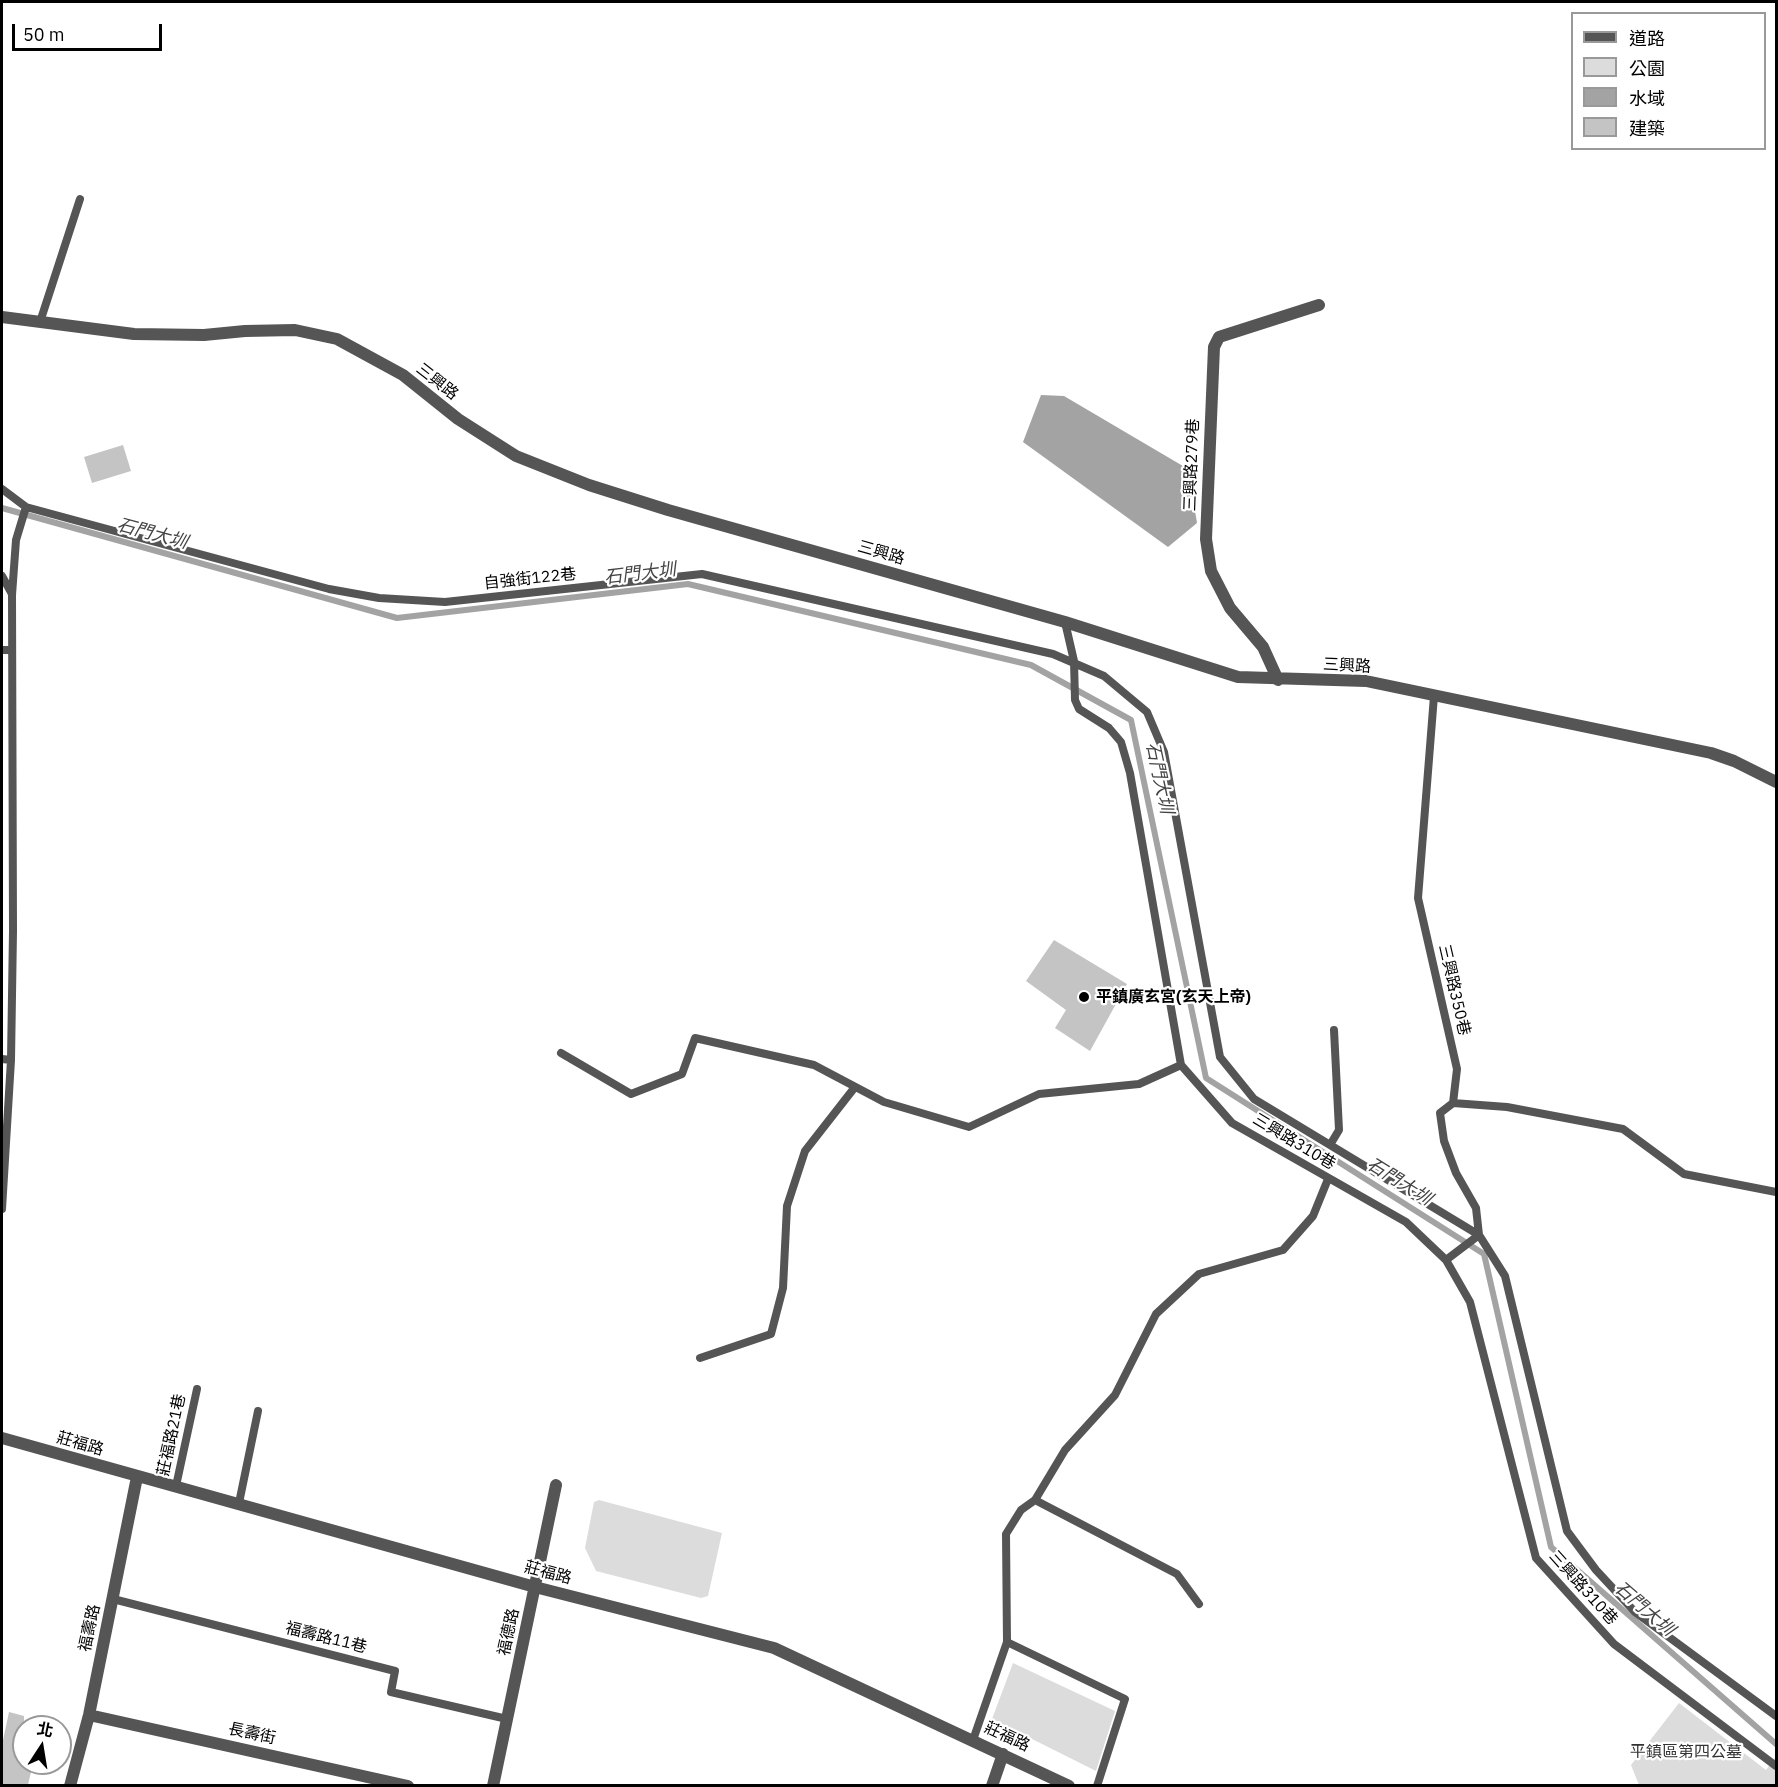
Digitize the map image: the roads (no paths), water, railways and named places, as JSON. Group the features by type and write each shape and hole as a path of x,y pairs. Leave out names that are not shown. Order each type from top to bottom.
{"street":[{"name":"三興路279巷","path":"1278,680 1263,647 1230,608 1211,571 1206,539 1214,347 1219,337 1319,305"},
{"name":"三興路","path":"2,317 134,334 204,335 295,330 337,339 403,375 458,419 516,456 589,485 668,510 1065,622 1238,677 1366,681 1711,753 1734,761 1776,782"},
{"name":"莊福路","path":"2,1438 535,1587 774,1648 1069,1785"},
{"name":"福壽路","path":"70,1785 88,1715 137,1477"},
{"name":"福德路","path":"493,1785 556,1485"},
{"name":"長壽街","path":"88,1715 408,1785"},
{"path":"992,1785 1003,1754"}],"lane":[{"path":"40,321 80,199"},
{"path":"2,489 25,513 16,540 12,595 13,931 6,1060 2,1209"},
{"name":"自強街122巷","path":"25,513 329,590 379,598 445,602 702,574 1053,654 1074,663"},
{"path":"2,576 12,595"},
{"path":"561,1053 632,1094 682,1074 695,1038 814,1065 884,1102 969,1127 1039,1094 1139,1084 1180,1065 1130,773 1121,742 1109,728 1079,709 1075,695 1074,663 1065,622"},
{"path":"2,650 12,650"},
{"name":"三興路310巷","path":"1074,663 1104,676 1147,712 1164,752 1220,1057 1254,1099 1330,1144 1476,1237 1505,1276 1567,1532 1596,1570 1635,1612 1776,1716"},
{"name":"三興路350巷","path":"1434,696 1418,898 1457,1069 1453,1103 1440,1113 1444,1141 1456,1173 1476,1208 1476,1237"},
{"path":"1330,1144 1339,1130 1334,1030"},
{"name":"三興路310巷","path":"1180,1065 1232,1123 1406,1222 1449,1258 1470,1302 1536,1558 1614,1644 1776,1766"},
{"path":"699,1358 771,1334 783,1288 787,1206 798,1173 806,1151 855,1087"},
{"path":"1453,1103 1507,1107 1623,1129 1684,1174 1776,1192"},
{"path":"973,1740 1006,1642 1006,1534 1021,1510 1035,1500 1065,1450 1115,1395 1156,1314 1198,1274 1282,1250 1313,1216 1328,1179"},
{"path":"1449,1258 1476,1237"},
{"name":"莊福路21巷","path":"176,1486 197,1389"},
{"path":"239,1503 258,1411"},
{"path":"1035,1500 1178,1574 1199,1604"},
{"name":"福壽路11巷","path":"113,1599 395,1671 391,1692 507,1719"},
{"path":"1006,1642 1125,1699 1097,1785"}],"water":[{"path":"1041,395 1064,396 1188,469 1197,523 1168,547 1023,442"}],"waterway":[{"name":"石門大圳","path":"2,508 397,618 688,584 1031,665 1131,720 1206,1078 1484,1254 1551,1547 1776,1744"}],"place":[{"name":"平鎮廣玄宮(玄天上帝)","path":"1084,997"}],"park label":[{"name":"平鎮區第四公墓","path":"1686,1752"}]}
